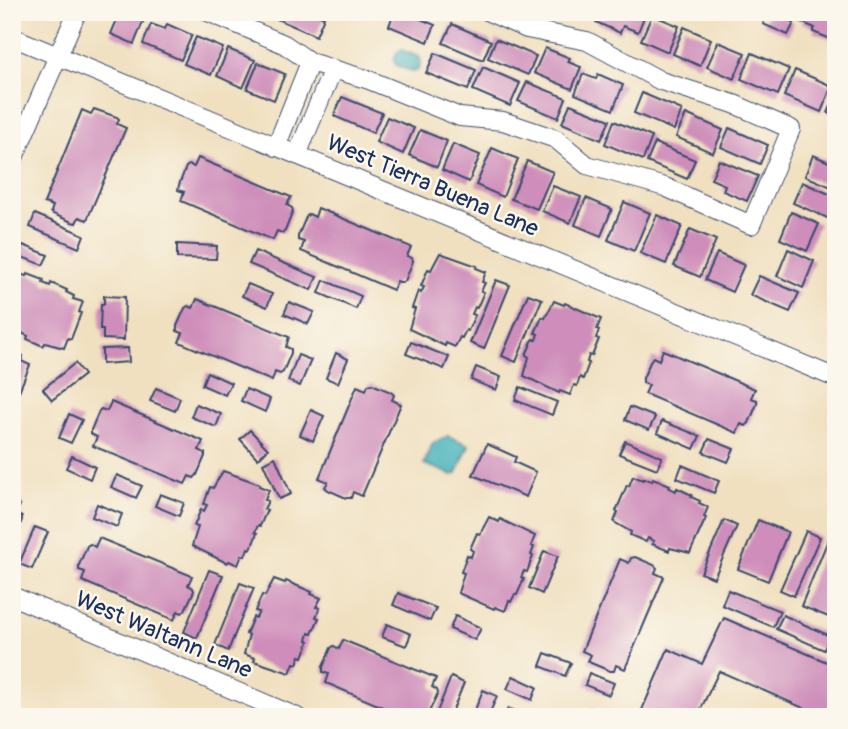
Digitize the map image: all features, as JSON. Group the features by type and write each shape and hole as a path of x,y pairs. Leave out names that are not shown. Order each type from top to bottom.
{"street":[{"path":"12,162 77,12"},
{"path":"208,12 284,44 310,62 369,80 460,117 503,121 556,139 587,165 665,187 751,225 791,129 734,104 662,81 587,41 527,29 489,12"},
{"name":"West Tierra Buena Lane","path":"12,37 836,378"},
{"path":"276,147 310,62"},
{"path":"297,155 333,69"},
{"path":"300,86 322,95"},
{"name":"West Waltann Lane","path":"12,596 297,717"}],"water":[{"path":"402,50 419,57 421,61 418,70 413,72 396,65 394,60 397,52"},
{"path":"448,436 469,445 457,473 453,475 424,464 433,443"}],"building":[{"path":"120,12 147,12 134,44 111,34"},
{"path":"280,12 314,12 324,17 316,36 277,19"},
{"path":"394,12 404,12 435,25 428,42 389,26"},
{"path":"600,12 646,12 638,32 623,26 620,33 596,22"},
{"path":"769,12 794,23 788,35 763,24"},
{"path":"805,12 836,12 836,41 813,32 815,28 801,22"},
{"path":"652,15 679,26 668,52 641,40"},
{"path":"151,24 165,29 167,24 192,35 181,60 143,44"},
{"path":"452,24 491,41 483,60 443,43"},
{"path":"684,27 711,39 700,66 673,54"},
{"path":"196,37 223,48 211,75 184,64"},
{"path":"496,39 536,56 528,75 488,58"},
{"path":"718,42 745,53 734,79 707,67"},
{"path":"545,48 570,58 568,62 581,67 572,89 534,73"},
{"path":"228,49 255,60 243,88 217,76"},
{"path":"435,53 476,70 468,90 426,73"},
{"path":"752,53 789,69 778,95 741,79"},
{"path":"258,63 285,74 274,100 247,89"},
{"path":"483,67 520,83 510,106 473,90"},
{"path":"795,70 832,86 821,112 784,96"},
{"path":"583,74 596,79 598,74 623,85 613,110 575,94"},
{"path":"527,82 566,98 558,118 518,101"},
{"path":"642,93 682,110 674,130 634,113"},
{"path":"836,95 836,116 828,113"},
{"path":"342,97 382,113 373,133 334,116"},
{"path":"570,104 610,120 601,140 562,123"},
{"path":"94,109 117,117 117,124 126,128 87,220 79,217 76,223 53,214 53,206 44,203 82,110 91,114"},
{"path":"686,114 723,130 713,153 676,137"},
{"path":"387,117 414,128 403,154 376,142"},
{"path":"614,121 652,137 643,160 605,144"},
{"path":"729,128 768,145 760,164 721,147"},
{"path":"420,130 447,141 437,167 409,155"},
{"path":"655,143 695,160 687,179 647,162"},
{"path":"453,144 480,155 469,182 442,170"},
{"path":"492,148 518,159 503,197 476,185"},
{"path":"813,155 836,165 836,189 805,176"},
{"path":"198,158 291,197 287,205 293,211 285,231 277,231 273,240 181,201 184,192 178,190 186,167 194,167"},
{"path":"719,160 758,176 747,201 723,191 725,185 711,179"},
{"path":"527,161 553,172 537,209 511,199"},
{"path":"802,182 836,197 836,212 832,220 793,203"},
{"path":"553,186 581,197 570,223 542,211"},
{"path":"586,198 612,209 601,236 575,225"},
{"path":"624,202 650,213 634,251 608,240"},
{"path":"318,208 411,247 407,256 413,261 405,281 397,281 393,290 301,251 304,242 298,240 298,236 306,217 309,214 315,217"},
{"path":"791,212 819,224 807,251 780,239"},
{"path":"35,214 84,235 79,248 30,227"},
{"path":"657,215 682,226 666,264 640,253"},
{"path":"690,229 716,240 700,277 674,266"},
{"path":"177,244 217,246 216,259 177,258"},
{"path":"23,245 48,255 43,265 19,256"},
{"path":"788,249 814,261 803,288 777,276"},
{"path":"255,251 317,277 311,290 249,264"},
{"path":"440,253 477,266 476,268 486,272 481,291 484,292 472,314 475,315 468,331 460,337 455,347 446,343 445,346 409,329 418,291 421,293 428,269 431,270"},
{"path":"717,253 744,265 732,292 705,280"},
{"path":"12,273 28,274 44,280 43,283 50,286 51,283 67,290 66,292 74,296 73,299 83,302 71,339 68,338 64,348 45,343 43,346 27,339 28,336 22,333 21,337 12,333"},
{"path":"759,276 799,293 790,312 750,295"},
{"path":"324,280 361,296 356,309 319,293"},
{"path":"496,280 510,285 484,349 470,343"},
{"path":"248,284 272,294 267,307 242,296"},
{"path":"528,294 542,299 516,362 502,356"},
{"path":"104,296 125,297 124,340 103,339 103,329 100,329"},
{"path":"197,299 289,337 286,347 291,349 291,353 283,372 275,372 272,381 179,342 183,333 177,331 177,326 185,308 193,308"},
{"path":"554,301 601,319 596,338 599,339 592,356 589,355 583,379 580,377 570,395 560,391 559,393 524,376 529,357 526,355 533,339 536,340 538,334 535,333 542,317 545,318"},
{"path":"289,302 314,312 308,324 284,314"},
{"path":"411,342 449,357 444,369 406,354"},
{"path":"128,348 129,362 102,364 102,349"},
{"path":"12,350 23,356 21,361 30,365 12,408"},
{"path":"663,350 755,389 751,398 757,400 757,404 749,423 746,426 741,424 737,433 645,394 649,385 643,383 643,378 653,357 659,360"},
{"path":"336,353 348,359 338,383 326,378"},
{"path":"298,355 311,360 300,386 288,381"},
{"path":"75,363 84,375 52,400 43,389"},
{"path":"476,367 501,377 496,390 471,380"},
{"path":"207,372 231,383 225,395 202,385"},
{"path":"372,384 391,392 394,395 392,400 401,404 362,496 353,492 351,498 346,498 328,490 325,487 328,482 319,478 357,386 366,390 368,385"},
{"path":"520,387 557,402 552,415 515,400"},
{"path":"156,388 180,398 175,411 150,401"},
{"path":"246,389 270,399 265,412 241,401"},
{"path":"111,402 203,441 199,450 205,453 205,456 197,475 194,478 189,476 185,484 93,446 97,437 91,434 91,430 99,411 107,411"},
{"path":"196,404 221,414 216,427 191,417"},
{"path":"630,407 655,417 649,430 625,420"},
{"path":"311,410 324,416 313,441 300,435"},
{"path":"69,414 82,420 71,443 59,438"},
{"path":"662,421 700,436 694,449 657,433"},
{"path":"250,430 268,449 258,459 240,439"},
{"path":"709,439 734,449 728,462 703,452"},
{"path":"625,441 662,457 657,469 619,454"},
{"path":"487,444 516,457 514,462 536,472 526,497 473,475"},
{"path":"72,456 95,467 90,479 66,468"},
{"path":"275,457 291,494 279,499 263,463"},
{"path":"682,465 719,481 714,493 677,478"},
{"path":"223,471 260,484 259,486 269,490 264,509 267,510 255,532 257,533 251,549 248,548 245,556 242,555 238,565 229,561 227,563 192,546 198,527 194,526 201,509 204,511 207,505 204,504 210,487 213,488"},
{"path":"117,475 142,486 136,498 111,487"},
{"path":"633,476 652,481 653,478 670,485 669,488 676,491 677,488 692,495 699,503 708,507 704,517 706,518 690,553 670,548 669,551 652,544 654,541 648,538 646,542 630,535 631,532 614,522 618,512 616,511"},
{"path":"160,494 184,503 179,516 155,506"},
{"path":"12,502 20,505 16,514 22,517 14,540 12,539"},
{"path":"97,504 122,514 117,527 92,517"},
{"path":"489,517 499,522 500,519 535,536 531,546 534,547 533,556 527,572 524,571 521,578 524,579 517,595 509,601 505,611 458,593 467,555 471,557 473,551 470,549 477,533 480,534"},
{"path":"724,520 737,526 714,578 701,573"},
{"path":"758,520 788,532 768,581 738,569"},
{"path":"35,527 48,532 32,569 19,564"},
{"path":"806,531 820,537 794,596 780,590"},
{"path":"830,535 836,537 836,620 801,606"},
{"path":"99,538 192,576 188,585 194,591 185,610 182,613 178,611 174,620 82,581 85,572 79,570 79,565 87,546 90,544 95,547"},
{"path":"544,551 558,556 542,594 529,588"},
{"path":"635,557 654,565 657,568 655,573 664,577 625,669 616,665 614,671 610,671 588,661 591,655 582,651 620,559 629,563 631,558"},
{"path":"209,570 223,575 197,638 184,632"},
{"path":"274,579 285,583 286,581 321,598 316,607 320,608 316,617 319,618 312,634 309,633 303,657 300,656 297,664 294,663 290,673 254,661 255,658 244,654 249,635 246,634 253,617 256,618 259,612 255,611 262,595 265,596"},
{"path":"240,583 254,588 228,651 215,645"},
{"path":"728,590 780,611 773,627 722,605"},
{"path":"398,593 436,608 430,621 393,605"},
{"path":"783,615 830,636 824,650 776,629"},
{"path":"455,616 481,628 475,640 450,629"},
{"path":"724,618 836,666 836,717 824,717 719,671 697,717 639,717 668,649 702,664"},
{"path":"387,624 411,634 406,646 382,637"},
{"path":"343,640 436,678 432,687 438,693 427,715 422,713 420,717 406,717 326,683 329,674 323,672 323,667 331,648 334,646 339,649"},
{"path":"545,653 571,663 565,676 540,666"},
{"path":"589,673 614,683 609,695 585,685"},
{"path":"513,676 537,687 532,700 507,689"},
{"path":"451,677 464,683 450,717 435,717"},
{"path":"483,690 497,696 488,717 472,717"},
{"path":"508,708 530,717 504,717"},
{"path":"591,708 611,717 587,717"}]}
